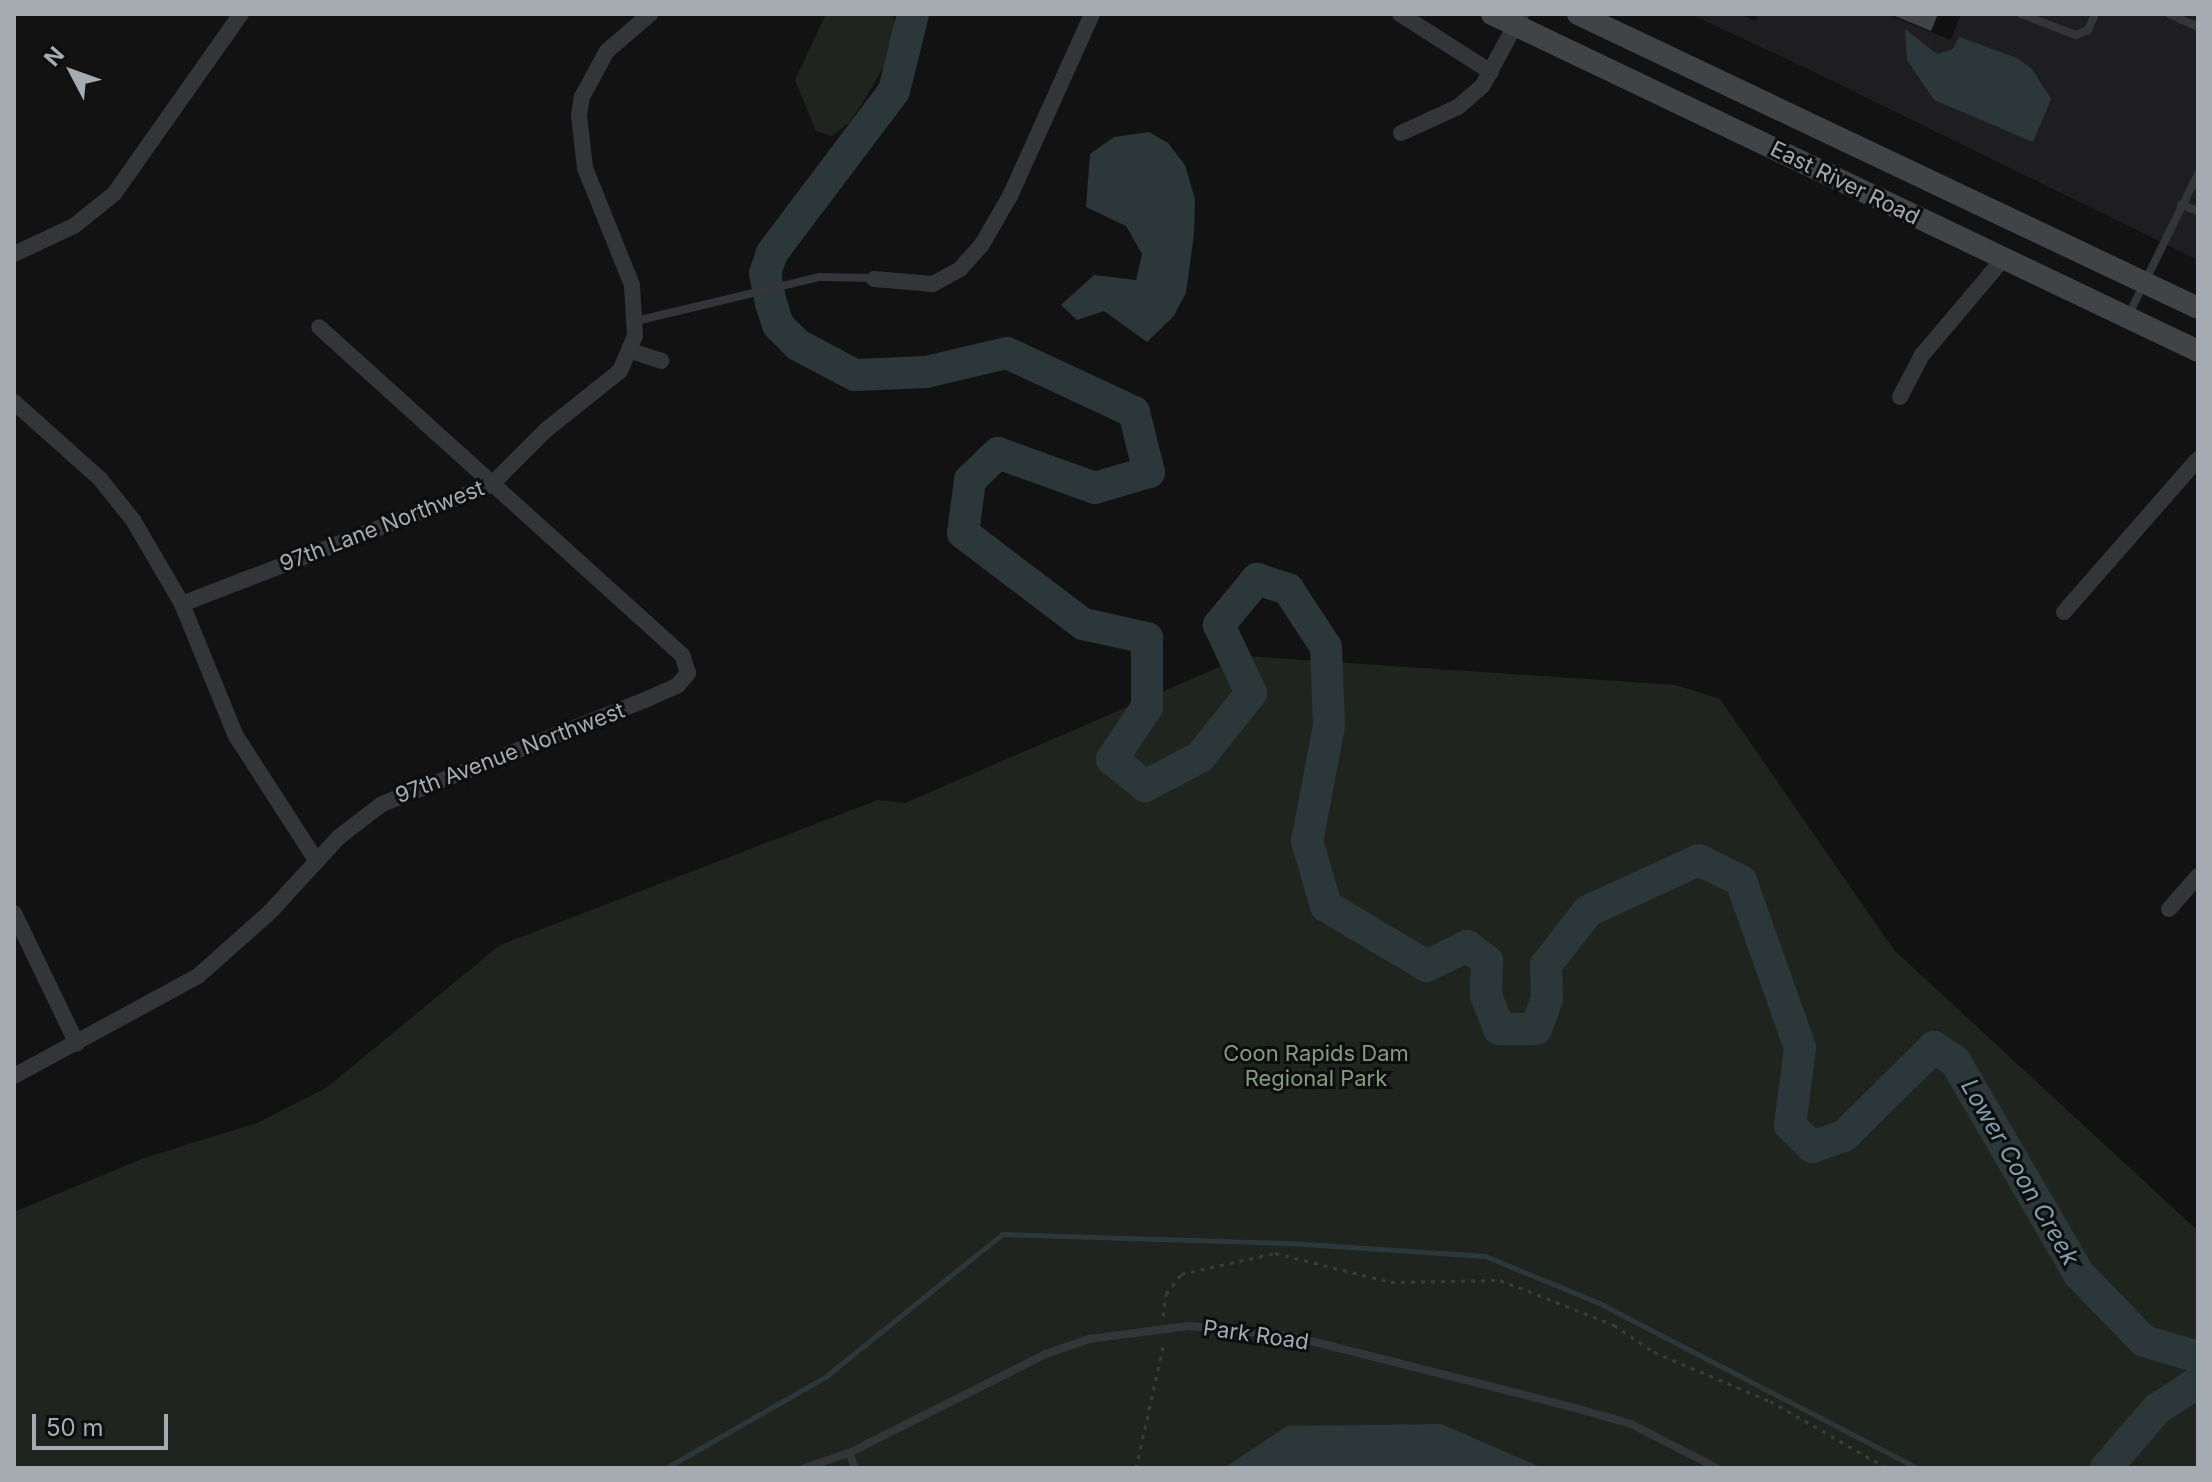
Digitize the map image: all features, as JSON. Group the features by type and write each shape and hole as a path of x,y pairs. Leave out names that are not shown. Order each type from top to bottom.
{"main road":[{"name":"East River Road","path":"1492,14 1518,20 2003,259 2198,351"},
{"name":"East River Road","path":"1578,14 2198,308"}],"street":[{"path":"14,254 74,226 114,194 241,14"},
{"name":"97th Lane Northwest","path":"182,604 491,485 546,430 603,389 631,351 636,321 632,285 585,168 579,115 582,97 607,51 650,14"},
{"path":"874,279 933,284 960,269 981,246 1010,196 1092,14"},
{"path":"1400,14 1491,72"},
{"path":"1401,133 1458,107 1491,72 1518,20"},
{"path":"1900,397 1922,355 2003,259"},
{"path":"319,327 491,485"},
{"path":"631,351 661,361"},
{"path":"14,402 117,498 182,604 236,736 316,860"},
{"path":"2064,612 2198,459"},
{"name":"97th Avenue Northwest","path":"14,1076 198,976 270,912 316,860 358,820 408,790 678,685 688,673 682,655 491,485"},
{"path":"2169,909 2198,876"},
{"path":"14,913 77,1044"}],"lane":[{"path":"2021,14 2076,35 2088,30 2095,14"},
{"path":"2169,14 2198,27"},
{"path":"2128,317 2198,174"},
{"path":"2181,205 2198,211"},
{"path":"636,321 819,277 874,279"},
{"name":"Park Road","path":"804,1468 849,1453 1046,1354 1089,1339 1163,1327 1291,1336 1556,1403 1631,1424 1717,1468"},
{"path":"849,1453 855,1468"}],"path":[{"path":"1136,1468 1148,1398 1163,1354 1166,1294 1181,1274 1275,1253 1391,1282 1500,1280 1614,1325 1654,1352 1770,1401 1887,1468"}],"shaded area":[{"path":"1690,14 2198,14 2198,260 1810,70"},
{"path":"1905,29 1937,54 1953,49 1959,37 2017,58 2032,69 2051,99 2033,142 1934,100 1907,60"},
{"path":"1149,132 1168,143 1185,165 1195,199 1186,293 1173,317 1147,342 1104,311 1077,320 1061,305 1094,275 1136,280 1142,254 1126,226 1086,207 1090,154 1114,137"},
{"path":"1441,1424 1543,1468 1224,1468 1287,1426"}],"green space":[{"path":"826,14 893,14 896,30 890,55 868,94 850,122 832,136 816,131 795,80"},
{"name":"Coon Rapids Dam Regional Park","path":"1245,656 1676,685 1720,699 1894,950 2198,1231 2198,1468 14,1468 14,1212 144,1158 257,1123 326,1088 500,945 878,800 905,803"}],"building":[{"path":"1890,14 1938,14 1931,31"}],"waterway":[{"name":"Lower Coon Creek","path":"913,14 894,91 772,253 765,273 771,303 778,325 798,345 855,375 926,372 1007,353 1134,412 1149,472 1095,488 998,453 970,480 963,533 1083,624 1147,638 1147,707 1112,759 1145,786 1200,757 1251,693 1219,625 1257,579 1288,589 1326,647 1329,726 1307,841 1326,906 1427,966 1467,946 1487,961 1486,995 1499,1029 1536,1029 1547,999 1546,965 1588,911 1699,860 1741,881 1800,1048 1790,1125 1812,1147 1844,1136 1934,1047 1955,1061 2079,1274 2144,1341 2198,1357"},
{"path":"666,1468 825,1377 1002,1234 1289,1243 1485,1256 1599,1303 1917,1468"},
{"name":"Lower Coon Creek","path":"2106,1468 2157,1409 2198,1382"}]}
